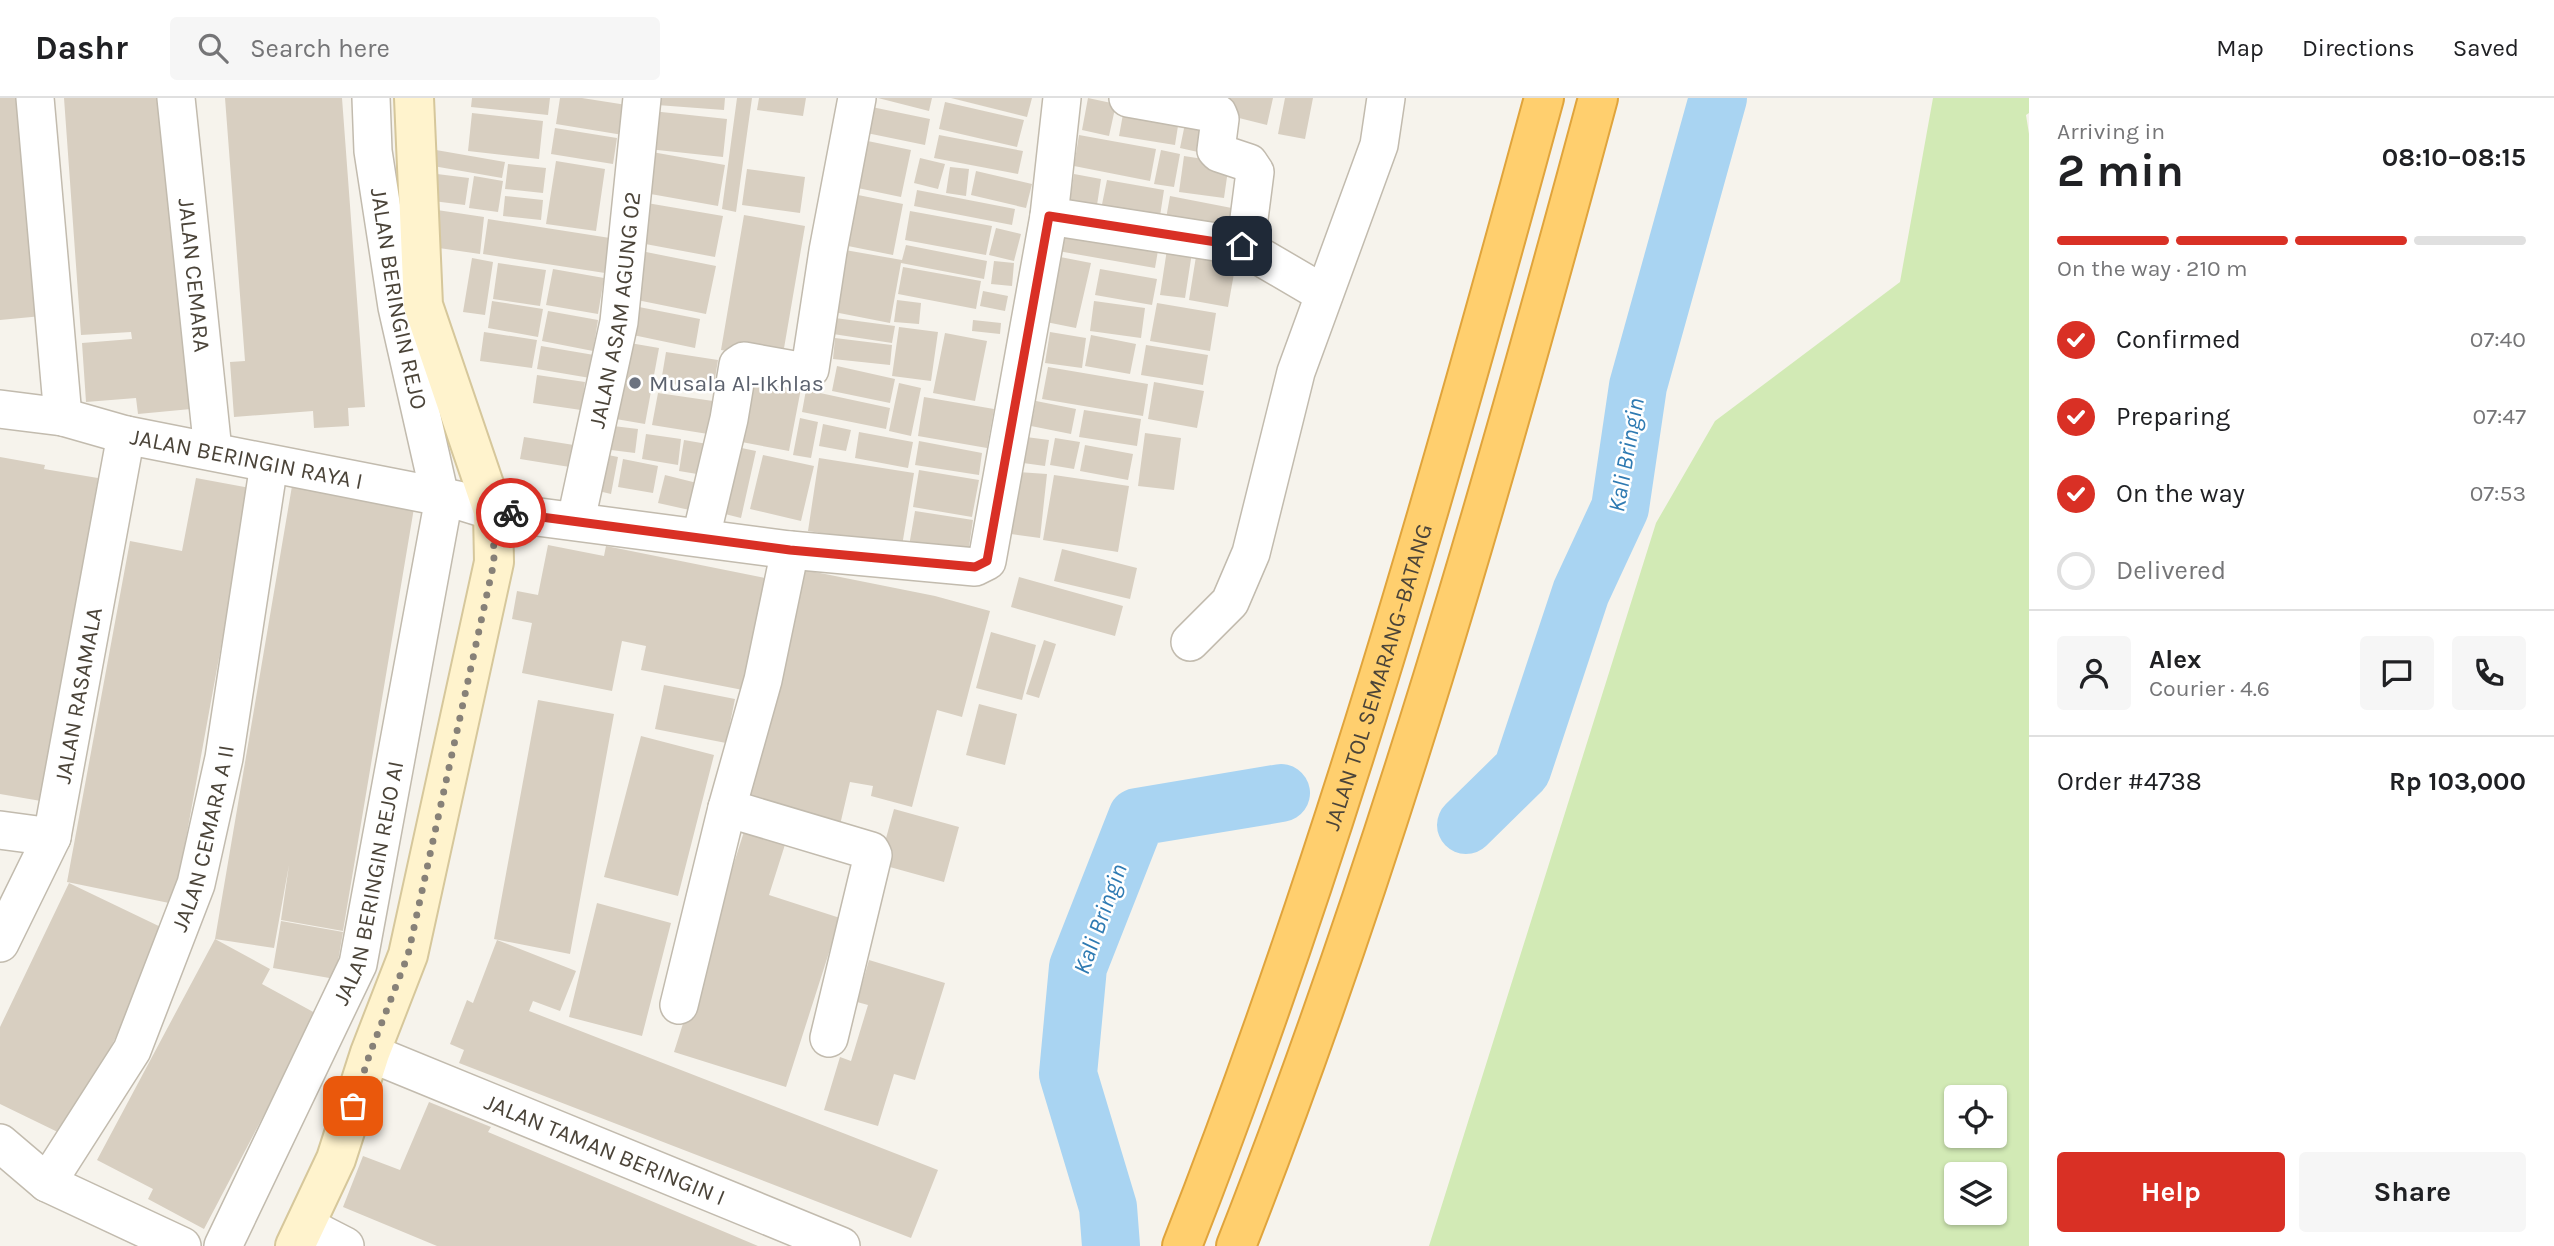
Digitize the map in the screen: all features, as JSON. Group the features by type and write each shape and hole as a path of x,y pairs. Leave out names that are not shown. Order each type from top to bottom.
{"highway":[{"name":"JALAN TOL SEMARANG–BATANG","path":"1182,1246 1225,1137 1323,854 1372,699 1483,324 1545,98"},
{"path":"1236,1246 1271,1158 1374,868 1534,338 1598,98"}],"street":[{"path":"35,98 63,418"},
{"name":"JALAN CEMARA","path":"176,98 213,452"},
{"name":"JALAN BERINGIN REJO","path":"371,98 373,151 397,307 442,497"},
{"path":"345,1246 300,1236 336,1159 370,1053 408,955 494,562 493,511 423,305 414,98"},
{"name":"JALAN ASAM AGUNG 02","path":"576,520 619,322 642,98"},
{"path":"701,537 729,419 738,365 744,361 805,372 810,369 828,251 857,98"},
{"path":"1062,98 1049,216 1242,246 1324,294"},
{"path":"1128,98 1219,116 1216,150 1249,163 1255,172 1246,242 1242,246"},
{"path":"1190,642 1230,602 1251,553 1296,372 1379,145 1386,98"},
{"name":"JALAN BERINGIN RAYA I","path":"0,409 63,418 126,435 442,497 493,511 790,550 975,567 987,561 1049,216"},
{"name":"JALAN RASAMALA","path":"0,943 52,837 126,435"},
{"name":"JALAN CEMARA A II","path":"47,1183 132,1050 196,884 224,758 269,464"},
{"name":"JALAN BERINGIN REJO AI","path":"223,1246 358,964 442,497"},
{"path":"679,1005 727,808 763,680 790,550"},
{"path":"727,808 871,850 873,855 828,1038"},
{"path":"0,830 52,837"},
{"name":"JALAN TAMAN BERINGIN I","path":"370,1053 841,1246"},
{"path":"0,1143 47,1183 182,1246"}],"green space":[{"path":"1933,98 2029,98 2029,113 2026,115 2029,134 2029,1246 1429,1246 1656,523 1715,421 1900,282"}],"building":[{"path":"0,98 26,98 42,316 0,320"},
{"path":"64,98 168,98 191,409 138,414 136,398 86,402 82,343 132,339 131,332 81,335"},
{"path":"225,98 342,98 365,407 348,408 349,426 314,428 313,411 234,417 230,362 245,361"},
{"path":"472,98 550,98 548,115 471,107"},
{"path":"560,98 582,98 633,106 629,136 556,124"},
{"path":"657,98 725,98 724,110 657,105"},
{"path":"737,98 752,98 736,212 722,209"},
{"path":"759,98 806,98 803,116 757,110"},
{"path":"878,98 932,98 929,111"},
{"path":"951,98 1032,98 1027,117"},
{"path":"1088,98 1116,104 1109,136 1082,130"},
{"path":"1222,98 1273,98 1267,125 1219,113"},
{"path":"1285,98 1313,98 1305,139 1278,134"},
{"path":"945,102 1024,120 1017,147 939,129"},
{"path":"1125,103 1180,113 1175,145 1119,136"},
{"path":"862,105 930,119 925,145 857,131"},
{"path":"652,111 727,119 723,157 648,149"},
{"path":"472,113 543,121 539,159 468,151"},
{"path":"1187,114 1214,119 1207,154 1180,148"},
{"path":"555,128 617,138 613,164 551,154"},
{"path":"939,135 1023,151 1018,174 934,158"},
{"path":"1079,135 1156,149 1150,181 1074,166"},
{"path":"858,139 911,150 901,197 848,186"},
{"path":"436,150 505,162 502,178 433,166"},
{"path":"1161,150 1180,154 1174,187 1154,184"},
{"path":"652,152 725,165 718,206 645,193"},
{"path":"1184,156 1229,163 1224,198 1179,192"},
{"path":"920,158 945,164 938,189 914,183"},
{"path":"556,161 605,169 596,231 546,224"},
{"path":"508,164 546,168 543,193 505,189"},
{"path":"950,167 969,169 966,196 946,193"},
{"path":"747,169 805,177 800,213 742,205"},
{"path":"976,171 1032,184 1026,208 971,195"},
{"path":"437,174 469,178 465,205 433,201"},
{"path":"1074,174 1101,179 1095,218 1068,213"},
{"path":"474,176 503,181 498,212 469,208"},
{"path":"1107,180 1164,190 1158,229 1099,219"},
{"path":"917,190 1015,209 1012,225 914,206"},
{"path":"848,193 903,204 893,255 838,244"},
{"path":"505,196 543,200 541,220 503,216"},
{"path":"1170,196 1242,210 1236,243 1164,230"},
{"path":"647,203 723,216 715,257 640,243"},
{"path":"437,210 484,217 480,254 432,247"},
{"path":"910,211 992,226 986,255 905,240"},
{"path":"744,215 805,226 782,360 721,350"},
{"path":"488,219 610,238 605,273 483,254"},
{"path":"1063,223 1160,239 1155,268 1058,251"},
{"path":"996,228 1021,234 1014,261 989,255"},
{"path":"1168,243 1193,246 1185,298 1160,295"},
{"path":"1198,244 1238,251 1228,307 1189,300"},
{"path":"906,245 987,261 984,279 901,263 890,323 834,312 845,250 902,260"},
{"path":"641,251 716,266 706,314 632,299"},
{"path":"1055,256 1091,263 1076,328 1041,321"},
{"path":"472,258 493,262 485,315 463,312"},
{"path":"994,261 1014,263 1012,286 991,284"},
{"path":"498,263 546,270 540,306 493,299"},
{"path":"903,267 981,281 976,309 898,294"},
{"path":"553,269 604,278 598,314 546,305"},
{"path":"1100,269 1157,279 1152,305 1095,295"},
{"path":"983,291 1008,296 1005,311 980,306"},
{"path":"897,300 921,303 919,324 894,322"},
{"path":"492,301 543,309 538,337 488,328"},
{"path":"1094,301 1145,308 1141,338 1090,331"},
{"path":"1157,303 1216,313 1210,351 1150,341"},
{"path":"639,307 700,319 695,348 633,335"},
{"path":"548,311 598,320 593,351 542,341"},
{"path":"835,318 895,326 892,343 833,334"},
{"path":"973,320 1001,323 1000,334 972,331"},
{"path":"899,327 938,332 931,381 892,376"},
{"path":"484,332 537,340 532,368 480,361"},
{"path":"1050,332 1086,338 1082,368 1045,363"},
{"path":"945,333 987,341 975,401 933,393"},
{"path":"1091,335 1136,344 1130,374 1085,366"},
{"path":"835,338 892,345 890,365 833,359"},
{"name":"Musala Al-Ikhlas","path":"624,342 659,348 645,424 610,418"},
{"path":"1146,345 1208,355 1203,385 1141,375"},
{"path":"541,346 600,356 596,379 537,369"},
{"path":"666,352 718,360 713,391 661,382"},
{"path":"837,366 895,379 890,403 832,391"},
{"path":"746,367 803,378 789,451 731,440"},
{"path":"1048,367 1148,384 1143,416 1042,399"},
{"path":"537,375 585,382 581,410 533,403"},
{"path":"1154,382 1204,391 1197,428 1148,419"},
{"path":"899,383 921,388 911,436 889,431"},
{"path":"806,390 890,408 886,429 802,412"},
{"path":"658,393 713,401 708,434 652,425"},
{"path":"924,397 994,409 987,448 918,436"},
{"path":"1036,401 1076,409 1071,434 1031,426"},
{"path":"1084,410 1141,419 1137,446 1079,437"},
{"path":"800,418 818,422 811,458 793,455"},
{"path":"823,424 851,430 846,451 819,446"},
{"path":"605,425 638,429 635,453 603,449"},
{"path":"859,432 913,442 908,468 855,458"},
{"path":"1145,433 1181,438 1174,490 1138,486"},
{"path":"646,434 681,439 678,465 642,459"},
{"path":"524,437 580,446 576,468 520,459"},
{"path":"1026,437 1049,440 1045,466 1023,463"},
{"path":"1055,438 1080,442 1074,469 1050,465"},
{"path":"684,440 713,445 709,476 679,471"},
{"path":"919,441 982,453 979,475 915,465"},
{"path":"727,445 756,451 741,518 713,511"},
{"path":"1085,445 1133,454 1128,480 1080,471"},
{"path":"593,452 618,457 611,494 586,488"},
{"path":"763,455 814,466 801,521 750,509"},
{"path":"0,457 45,465 44,469 98,478 41,801 0,794"},
{"path":"819,458 914,473 902,546 808,531"},
{"path":"623,459 658,466 653,493 618,487"},
{"path":"919,470 979,480 972,517 913,507"},
{"path":"1018,472 1047,474 1040,538 1011,534"},
{"path":"665,475 709,486 703,513 658,503"},
{"path":"1054,475 1129,486 1118,552 1043,540"},
{"path":"196,478 250,488 174,904 67,882 130,541 182,551"},
{"path":"292,486 414,508 343,931 281,920 289,865 274,948 215,939"},
{"path":"915,511 973,520 968,554 909,546"},
{"path":"548,545 604,556 606,546 775,580 753,692 641,670 646,646 622,641 612,691 522,673 532,623 512,619 517,591 538,595"},
{"path":"1062,549 1137,568 1130,599 1054,581"},
{"path":"800,569 935,596 990,611 962,717 937,710 912,807 871,796 873,786 850,782 840,825 745,803"},
{"path":"1019,577 1123,606 1115,636 1011,607"},
{"path":"991,632 1036,645 1022,700 976,688"},
{"path":"1044,640 1056,644 1039,698 1026,694"},
{"path":"664,685 735,699 726,743 655,729"},
{"path":"538,700 614,714 570,954 494,939"},
{"path":"979,704 1017,714 1005,765 966,755"},
{"path":"641,736 714,755 678,896 604,877"},
{"path":"894,809 959,827 944,882 879,864"},
{"path":"748,819 789,832 769,895 840,918 786,1087 674,1052"},
{"path":"69,883 167,930 68,1137 0,1104 0,1027"},
{"path":"597,903 671,923 642,1036 569,1017"},
{"path":"281,921 343,932 335,979 273,968"},
{"path":"215,939 270,969 262,984 317,1014 204,1229 148,1199 153,1189 97,1160"},
{"path":"497,940 576,971 560,1011 533,1001 529,1011 938,1170 911,1238 459,1063 464,1050 450,1044 467,1000 473,1003"},
{"path":"869,960 945,983 915,1080 894,1074 878,1126 824,1110 840,1057 851,1061 868,1005 857,1002"},
{"path":"429,1102 491,1127 488,1132 758,1246 437,1246 343,1207 363,1156 400,1170"}],"waterway":[{"name":"Kali Bringin","path":"1466,825 1522,770 1581,592 1620,508 1638,386 1718,98"},
{"name":"Kali Bringin","path":"1111,1246 1108,1207 1068,1074 1078,967 1137,817 1281,793"}],"way so far":[{"path":"353,1106 370,1053 408,955 428,871 494,562 493,511 511,513"}],"place":[{"name":"Musala Al-Ikhlas","path":"635,383"}],"route":[{"path":"511,513 790,550 981,566 987,561 1049,216 1242,246"}]}
